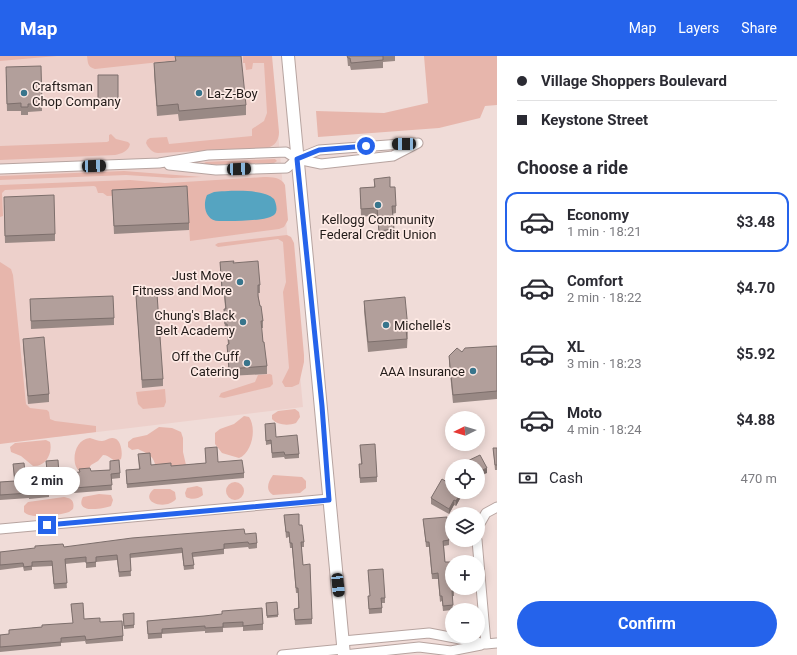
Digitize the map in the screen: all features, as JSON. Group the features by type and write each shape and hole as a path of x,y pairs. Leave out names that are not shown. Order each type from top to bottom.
{"street":[{"path":"288,56 344,650"},
{"path":"0,169 159,163 213,155 286,152 297,159 321,164 393,156 418,143 319,150 297,159 287,168 226,170 159,163"},
{"path":"0,529 329,500"},
{"path":"485,515 497,507"},
{"path":"478,547 486,644"},
{"path":"344,650 429,633 486,644"},
{"path":"282,655 344,650 419,647 451,651 497,643"}],"shaded area":[{"path":"0,56 271,56 303,407 56,437 0,405"},
{"path":"0,56 57,56 0,61"},
{"path":"87,56 215,56 95,69 89,66"},
{"path":"243,56 272,56 279,132 278,138 274,144 267,148 158,153 149,148 146,143 150,138 167,137 169,144 252,136 252,129 264,121 267,113 264,63 253,63 252,69 246,70 245,63 243,63"},
{"path":"424,56 497,56 497,105 485,106 480,118 439,128 318,137 316,111 384,113 428,103"},
{"path":"111,134 116,139 128,142 130,144 128,149 115,155 0,160 0,146 107,142 109,141 109,135"},
{"path":"275,159 277,161 274,163 206,165 204,163 206,162"},
{"path":"124,171 202,177 172,178 126,175 0,180 0,176"},
{"path":"264,177 279,179 285,185 288,220 284,227 279,229 190,241 187,193 107,196 103,193 98,193 96,187 94,186 5,190 2,193 3,216 0,217 0,185 130,180 165,183"},
{"path":"287,235 291,237 294,243 304,355 299,384 292,387 285,387 282,382 289,368 283,292 286,282 283,242 278,239 218,247 215,245 218,243"},
{"path":"0,262 11,269 13,275 26,404 30,408 47,410 49,412 50,419 55,421 96,426 96,432 0,444"},
{"path":"258,375 272,375 273,384 270,387 224,398 219,397 221,393 255,382"},
{"path":"165,389 166,402 164,407 143,409 138,404 136,392"},
{"path":"295,409 299,412 300,417 296,423 277,423 272,419 272,415 278,411"},
{"path":"244,416 249,417 253,427 250,446 239,458 222,453 215,444 215,433 220,429 234,424"},
{"path":"159,427 172,428 181,432 186,465 178,468 172,466 159,467 149,455 138,449 132,450 128,447 128,442 133,438 147,435"},
{"path":"90,438 103,441 109,438 115,438 121,449 121,459 116,461 103,455 98,461 91,465 88,470 81,472 75,465 75,454 80,443"},
{"path":"46,440 50,442 51,447 49,455 44,462 37,466 33,466 21,456 11,452 10,447 15,443"},
{"path":"273,475 302,477 306,481 306,488 300,493 273,495 270,493 268,486"},
{"path":"235,482 241,485 244,491 241,497 235,500 229,497 226,491 229,485"},
{"path":"197,486 202,488 203,495 195,499 186,497 185,493 187,488"},
{"path":"154,489 170,489 175,492 176,499 172,503 160,505 155,503 149,498"},
{"path":"99,494 111,495 113,500 111,506 91,509 82,506 81,502 83,497"},
{"path":"64,497 69,498 73,502 73,509 69,512 33,516 24,512 24,506 28,502"}],"water":[{"path":"246,191 262,193 274,199 276,212 271,217 257,220 215,220 208,216 205,208 207,195 214,192"}],"building":[{"name":"La-Z-Boy","path":"175,56 241,56 246,105 179,111 178,104 157,106 154,63 176,61"},
{"path":"347,56 383,56 383,60 351,63 350,58"},
{"name":"Craftsman Chop Company","path":"41,66 42,104 28,104 28,107 21,107 21,103 7,104 6,67"},
{"path":"98,75 118,75 118,99 98,100"},
{"name":"Kellogg Community Federal Credit Union","path":"390,177 390,187 395,187 396,206 392,206 394,229 379,231 377,208 361,209 360,188 375,187 374,179"},
{"path":"187,186 189,223 114,226 112,190"},
{"path":"54,195 55,234 5,236 4,197"},
{"path":"234,261 233,263 258,261 260,285 258,285 258,296 263,321 261,321 267,366 229,369 227,345 229,344 227,324 225,324 224,309 226,309 224,288 222,288 220,262"},
{"path":"157,294 163,379 142,380 136,296"},
{"path":"113,296 114,318 31,321 30,299"},
{"name":"Michelle's","path":"405,297 408,329 406,329 407,339 368,342 364,301"},
{"path":"44,337 49,394 28,396 23,339"},
{"path":"497,346 497,391 453,395 449,356 457,348 462,352 465,348"},
{"path":"275,423 276,437 297,435 299,454 285,455 284,452 272,453 271,440 266,441 265,424"},
{"path":"375,444 377,477 360,478 359,464 362,464 360,445"},
{"path":"217,447 218,462 242,460 244,473 127,484 126,470 140,469 138,454 150,453 151,465 171,463 171,466 206,463 205,448"},
{"path":"493,448 497,448 497,465 495,465"},
{"path":"480,455 482,459 472,459"},
{"path":"58,460 59,474 80,472 79,469 90,468 91,471 110,470 110,461 119,460 120,473 111,474 112,485 49,490 49,492 29,494 0,495 0,482 15,481 13,464 24,463 25,472 47,470 46,461"},
{"path":"442,479 445,481 445,499 457,499 456,501 454,500 450,507 446,507 431,498"},
{"path":"299,514 299,525 302,525 304,542 301,542 303,565 310,564 312,619 295,620 294,609 299,608 298,588 296,588 292,543 290,543 289,532 286,532 284,515"},
{"path":"445,517 445,541 443,541 445,562 445,595 452,595 453,603 445,603 445,606 443,606 442,596 440,596 438,573 432,574 429,542 426,542 423,519"},
{"path":"244,529 245,534 256,533 257,543 249,544 248,542 224,544 224,549 192,553 194,565 184,566 182,548 130,554 131,571 119,572 117,555 96,557 96,562 86,563 86,557 65,559 67,583 54,584 52,561 32,562 32,566 24,567 23,563 0,565 0,552 35,548 35,546 63,544 64,547 132,538"},
{"path":"383,569 385,598 381,598 382,608 369,609 368,596 370,596 368,570"},
{"path":"277,602 278,615 267,616 266,603"},
{"path":"83,603 84,619 100,618 100,622 122,621 123,636 86,640 85,636 61,638 61,642 0,647 0,635 9,634 9,630 42,627 42,625 73,623 71,604"},
{"path":"262,608 263,624 243,626 243,622 223,623 223,627 205,628 205,626 162,629 162,633 148,634 147,621 222,614 222,611"},
{"path":"134,613 134,625 124,626 123,614"}],"place":[{"name":"Craftsman Chop Company","path":"24,93"},
{"name":"La-Z-Boy","path":"199,93"},
{"name":"Kellogg Community Federal Credit Union","path":"378,205"},
{"name":"Just Move Fitness and More","path":"240,282"},
{"name":"Chung's Black Belt Academy","path":"243,322"},
{"name":"Michelle's","path":"386,325"},
{"name":"Off the Cuff Catering","path":"247,363"},
{"name":"AAA Insurance","path":"473,371"}],"route":[{"path":"47,525 329,500 322,406 297,159 319,150 366,146"}]}
